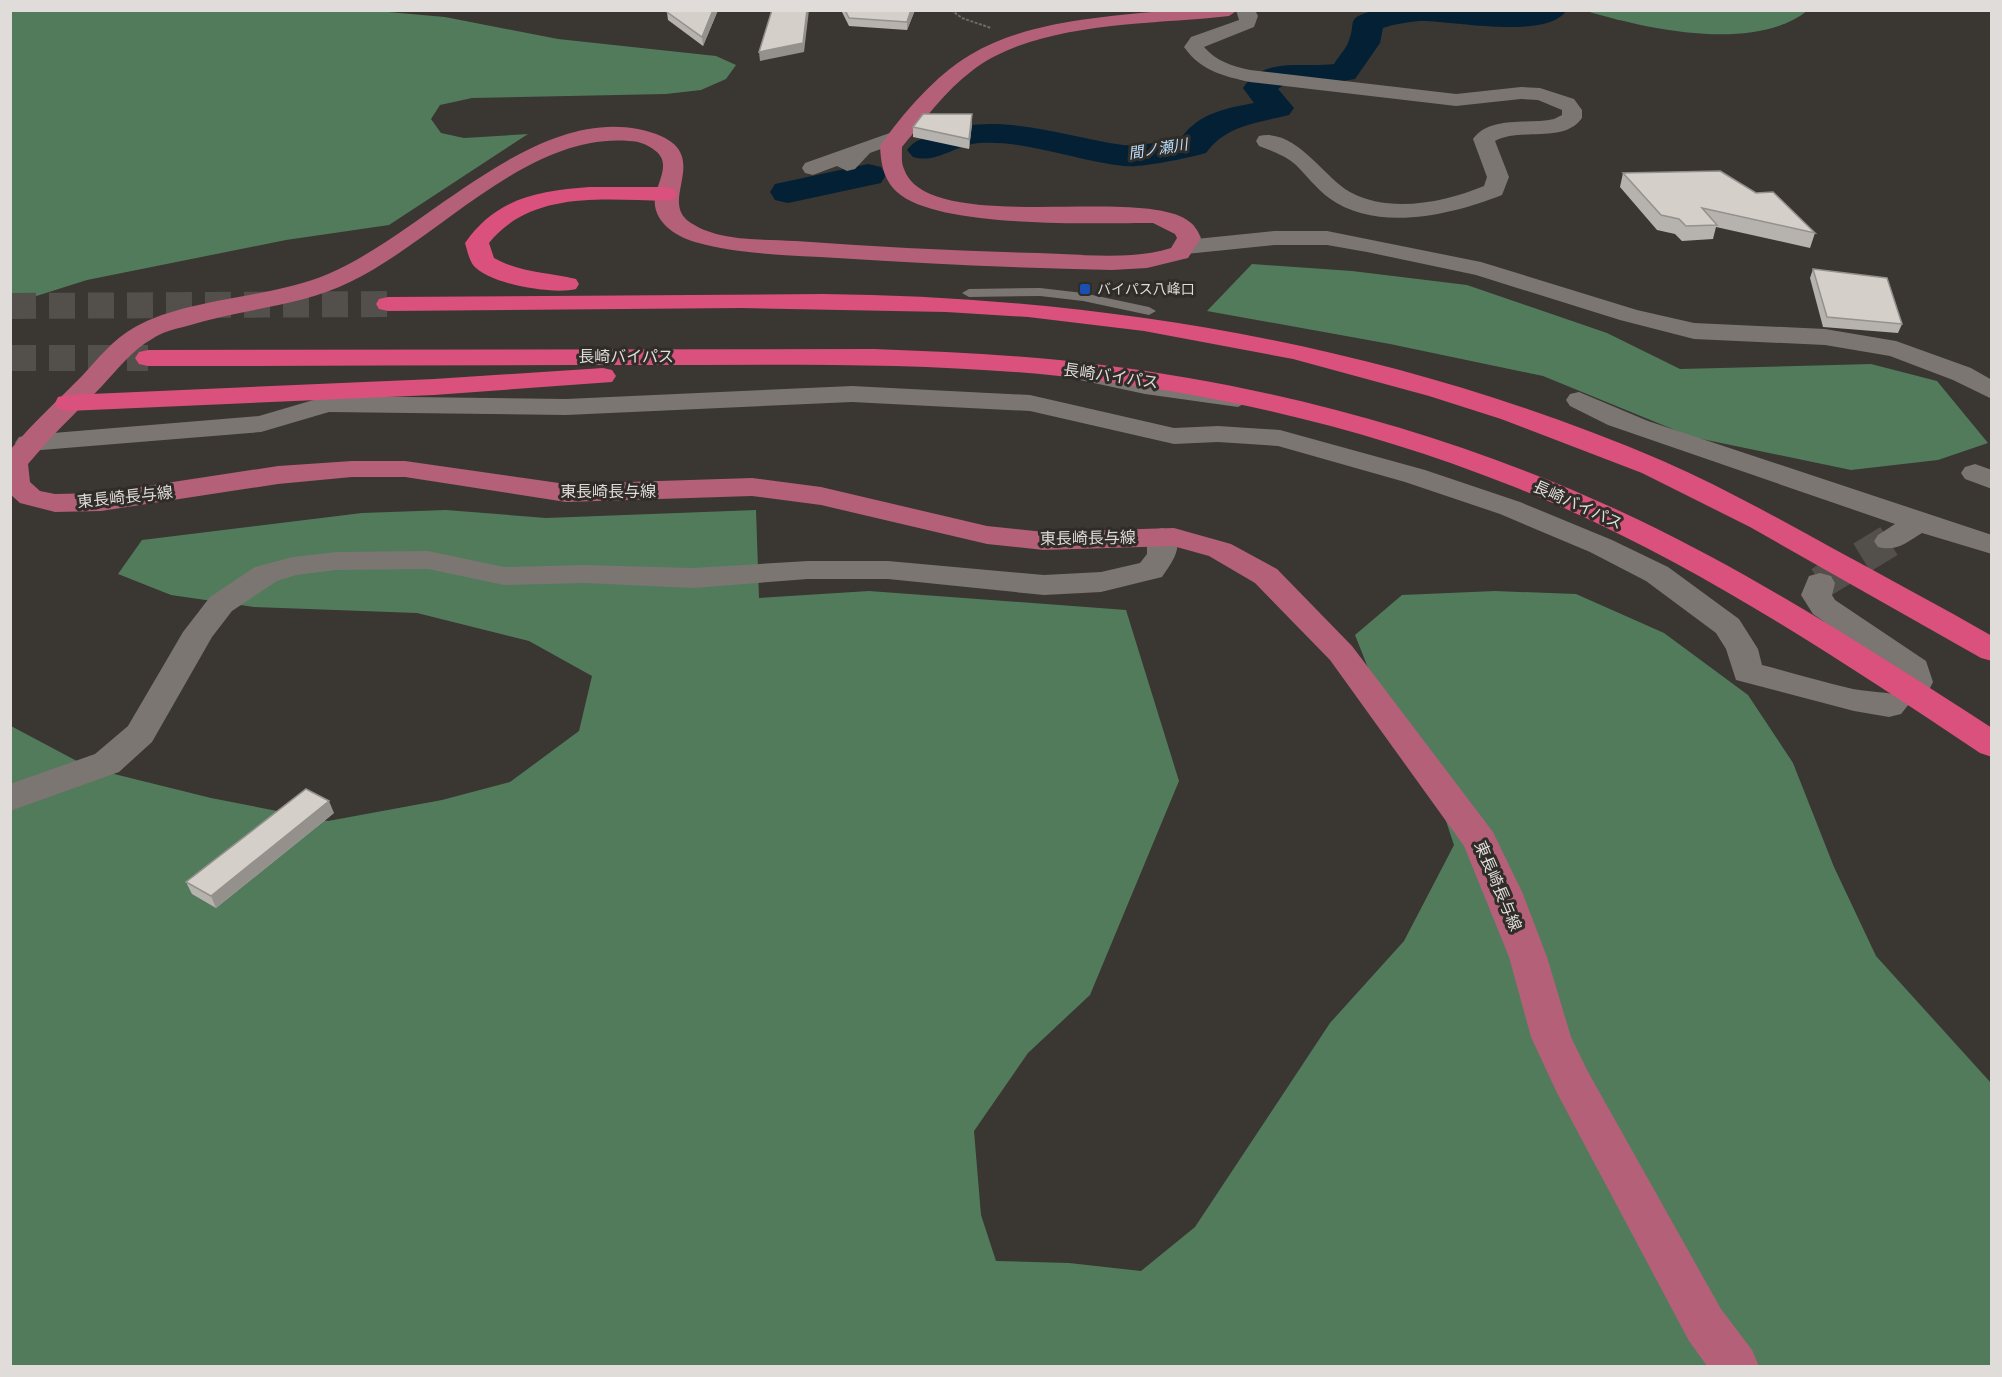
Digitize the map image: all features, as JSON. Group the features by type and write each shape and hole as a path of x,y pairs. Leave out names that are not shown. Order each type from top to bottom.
{"highway":[{"path":"666,194 547,198 514,209 497,218 477,243 483,262 503,274 532,282 969,293 1149,311 1244,328 1406,366 1472,387 1584,440 1736,507 1946,623 1992,651"},
{"path":"651,301 843,290"},
{"path":"388,304 651,301 890,303 1065,313 1155,325 1254,343 1412,381 1584,440"},
{"path":"68,403 434,387 874,357"},
{"name":"長崎バイパス","path":"148,358 874,357 988,362 1105,374 1213,392 1415,443 1483,465 1576,502 1666,546 1779,609 1992,745"}],"main road":[{"path":"666,194 666,207 671,219 701,236 732,243 927,257 1092,261 1168,258 1180,254 1186,248 1189,238 1187,230 1174,221 1153,216 989,213 936,204 914,195 901,184 892,172 889,159 891,146 924,108 977,58 1014,42 1068,30 1229,10"},
{"name":"東長崎長与線","path":"666,194 674,175 675,162 668,149 653,140 627,134 593,136 561,142 507,171 379,258 339,279 289,295 186,317 142,333 111,360 29,443 14,464 16,484 30,497 55,503 101,502 289,474 352,469 405,469 566,493 752,487 821,496 987,535 1044,541 1162,537 1220,550 1266,576 1341,653 1480,841 1504,894 1528,957 1551,1037 1572,1081 1688,1297 1705,1325 1736,1366"}],"street":[{"path":"1245,10 1249,16 1247,22 1198,41 1194,47 1207,62 1225,70 1250,76 1456,100 1521,93 1540,94 1567,103 1572,110 1572,118 1563,124 1507,128 1484,139 1498,177 1494,190 1474,199 1407,210 1349,201 1330,189 1302,159 1267,141"},
{"path":"813,168 854,156 901,135"},
{"path":"1186,248 1274,238 1327,238 1367,245 1481,268 1629,315 1694,331 1825,337 1896,349 1962,374 1992,391"},
{"path":"29,443 261,424 327,404 566,407 852,394 1030,403 1174,436 1218,434 1280,438 1510,508 1601,546 1657,574 1728,626 1742,649 1748,672 1854,700 1889,706 1892,704"},
{"path":"1579,400 1636,428 1730,456 1860,501 1917,524 1992,545"},
{"path":"1888,541 1917,524"},
{"path":"10,798 107,763 141,734 199,632 221,604 266,574 293,566 336,561 428,560 504,576 584,574 693,578 808,570 888,570 1044,585 1101,582 1151,570 1162,555 1162,537"},
{"path":"1820,584 1816,595 1824,607 1914,669 1917,682"}],"path":[{"path":"951,10 962,18 994,28 1014,42"}],"green space":[{"path":"11,10 377,11 445,17 558,39 716,56 736,65 726,79 701,90 666,94 472,98 440,105 431,119 441,133 464,138 528,134 389,225 286,240 87,280 11,304"},
{"path":"1586,11 1807,11 1785,24 1758,31 1699,34 1668,30"},
{"path":"1252,264 1352,271 1467,285 1607,333 1680,369 1871,364 1937,381 1988,443 1938,460 1851,470 1692,437 1543,376 1390,344 1207,311"},
{"path":"446,510 546,518 756,510 759,598 869,591 1126,610 1179,781 1090,995 1028,1053 974,1131 981,1215 996,1261 1069,1263 1141,1271 1195,1227 1330,1023 1404,941 1454,845 1428,767 1378,693 1355,635 1402,595 1495,591 1576,594 1664,633 1748,695 1793,763 1834,867 1876,956 1991,1083 1991,1366 11,1366 11,726 90,768 211,798 328,821 442,800 510,782 579,731 592,676 529,641 417,613 254,607 171,595 118,574 142,540 362,513"}],"building":[{"path":"668,10 713,10 702,37 667,12"},
{"path":"772,10 807,10 803,43 759,52"},
{"path":"845,10 911,10 907,22 849,18"},
{"path":"923,114 972,114 969,139 913,127"},
{"path":"1720,171 1756,193 1773,192 1815,233 1702,208 1717,225 1686,226 1679,219 1661,215 1623,173"},
{"path":"1813,269 1887,278 1902,324 1827,317"},
{"path":"306,789 329,801 211,896 186,882"}],"waterway":[{"name":"間ノ瀬川","path":"925,150 959,137 979,133 1054,140 1126,156 1194,146 1200,136 1219,123 1242,115 1277,108 1259,88 1278,74 1312,76 1344,72 1364,43 1366,24 1406,13 1526,17 1552,10"},
{"name":"間ノ瀬川","path":"788,192 868,175"}],"tunnel":[{"path":"10,306 388,304"},
{"path":"10,358 148,358"},
{"path":"1820,583 1889,541"}],"place":[{"name":"バイパス八峰口","path":"1085,289"}]}
